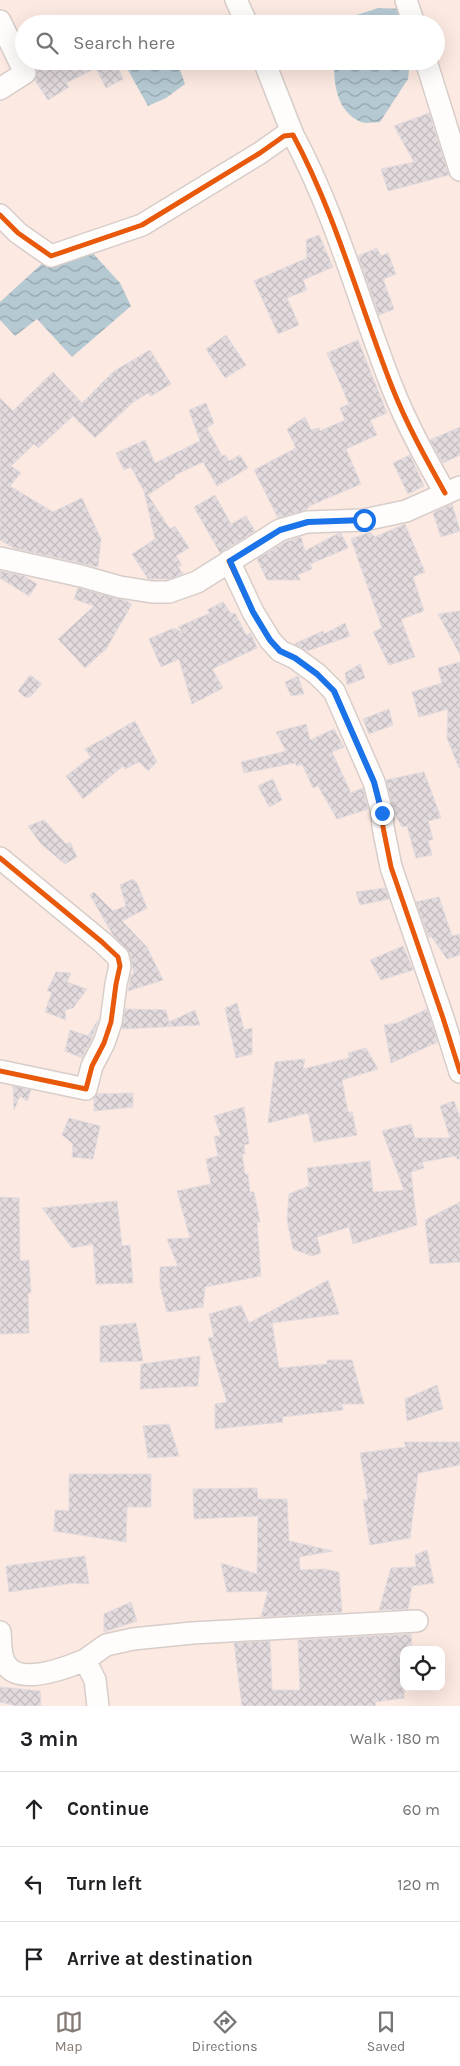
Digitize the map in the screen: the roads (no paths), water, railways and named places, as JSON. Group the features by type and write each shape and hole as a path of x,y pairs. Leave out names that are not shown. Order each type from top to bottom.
{"street":[{"path":"236,0 243,15"},
{"path":"406,0 411,15"},
{"path":"0,21 15,52"},
{"path":"0,89 25,73 24,70"},
{"path":"0,558 81,576 120,587 152,592 169,592 197,582 280,530 308,522 364,520 406,511 452,490 428,462 393,389 332,220 308,163 293,135 268,70"},
{"path":"429,70 460,170"},
{"path":"0,215 18,232 51,256 142,225 260,153 284,136 293,135"},
{"path":"230,561 253,612 270,640 280,651 295,658 317,674 334,691 374,782 382,813 391,867 460,1072"},
{"path":"0,858 118,956 120,966 111,1022 104,1044 92,1066 86,1089 0,1071"},
{"path":"0,1632 2,1658 6,1665 10,1670 18,1674 27,1675 48,1672 85,1660 106,1645 133,1639 192,1633 417,1621"},
{"path":"85,1660 95,1680 98,1706"}],"water":[{"path":"379,8 403,9 405,15 356,15"},
{"path":"128,70 180,70 185,84 166,98 148,106"},
{"path":"334,70 409,70 408,79 380,122 361,122 346,111 338,96"},
{"path":"89,249 120,283 131,306 72,357 37,319 15,336 0,320 0,302 46,260"}]}
